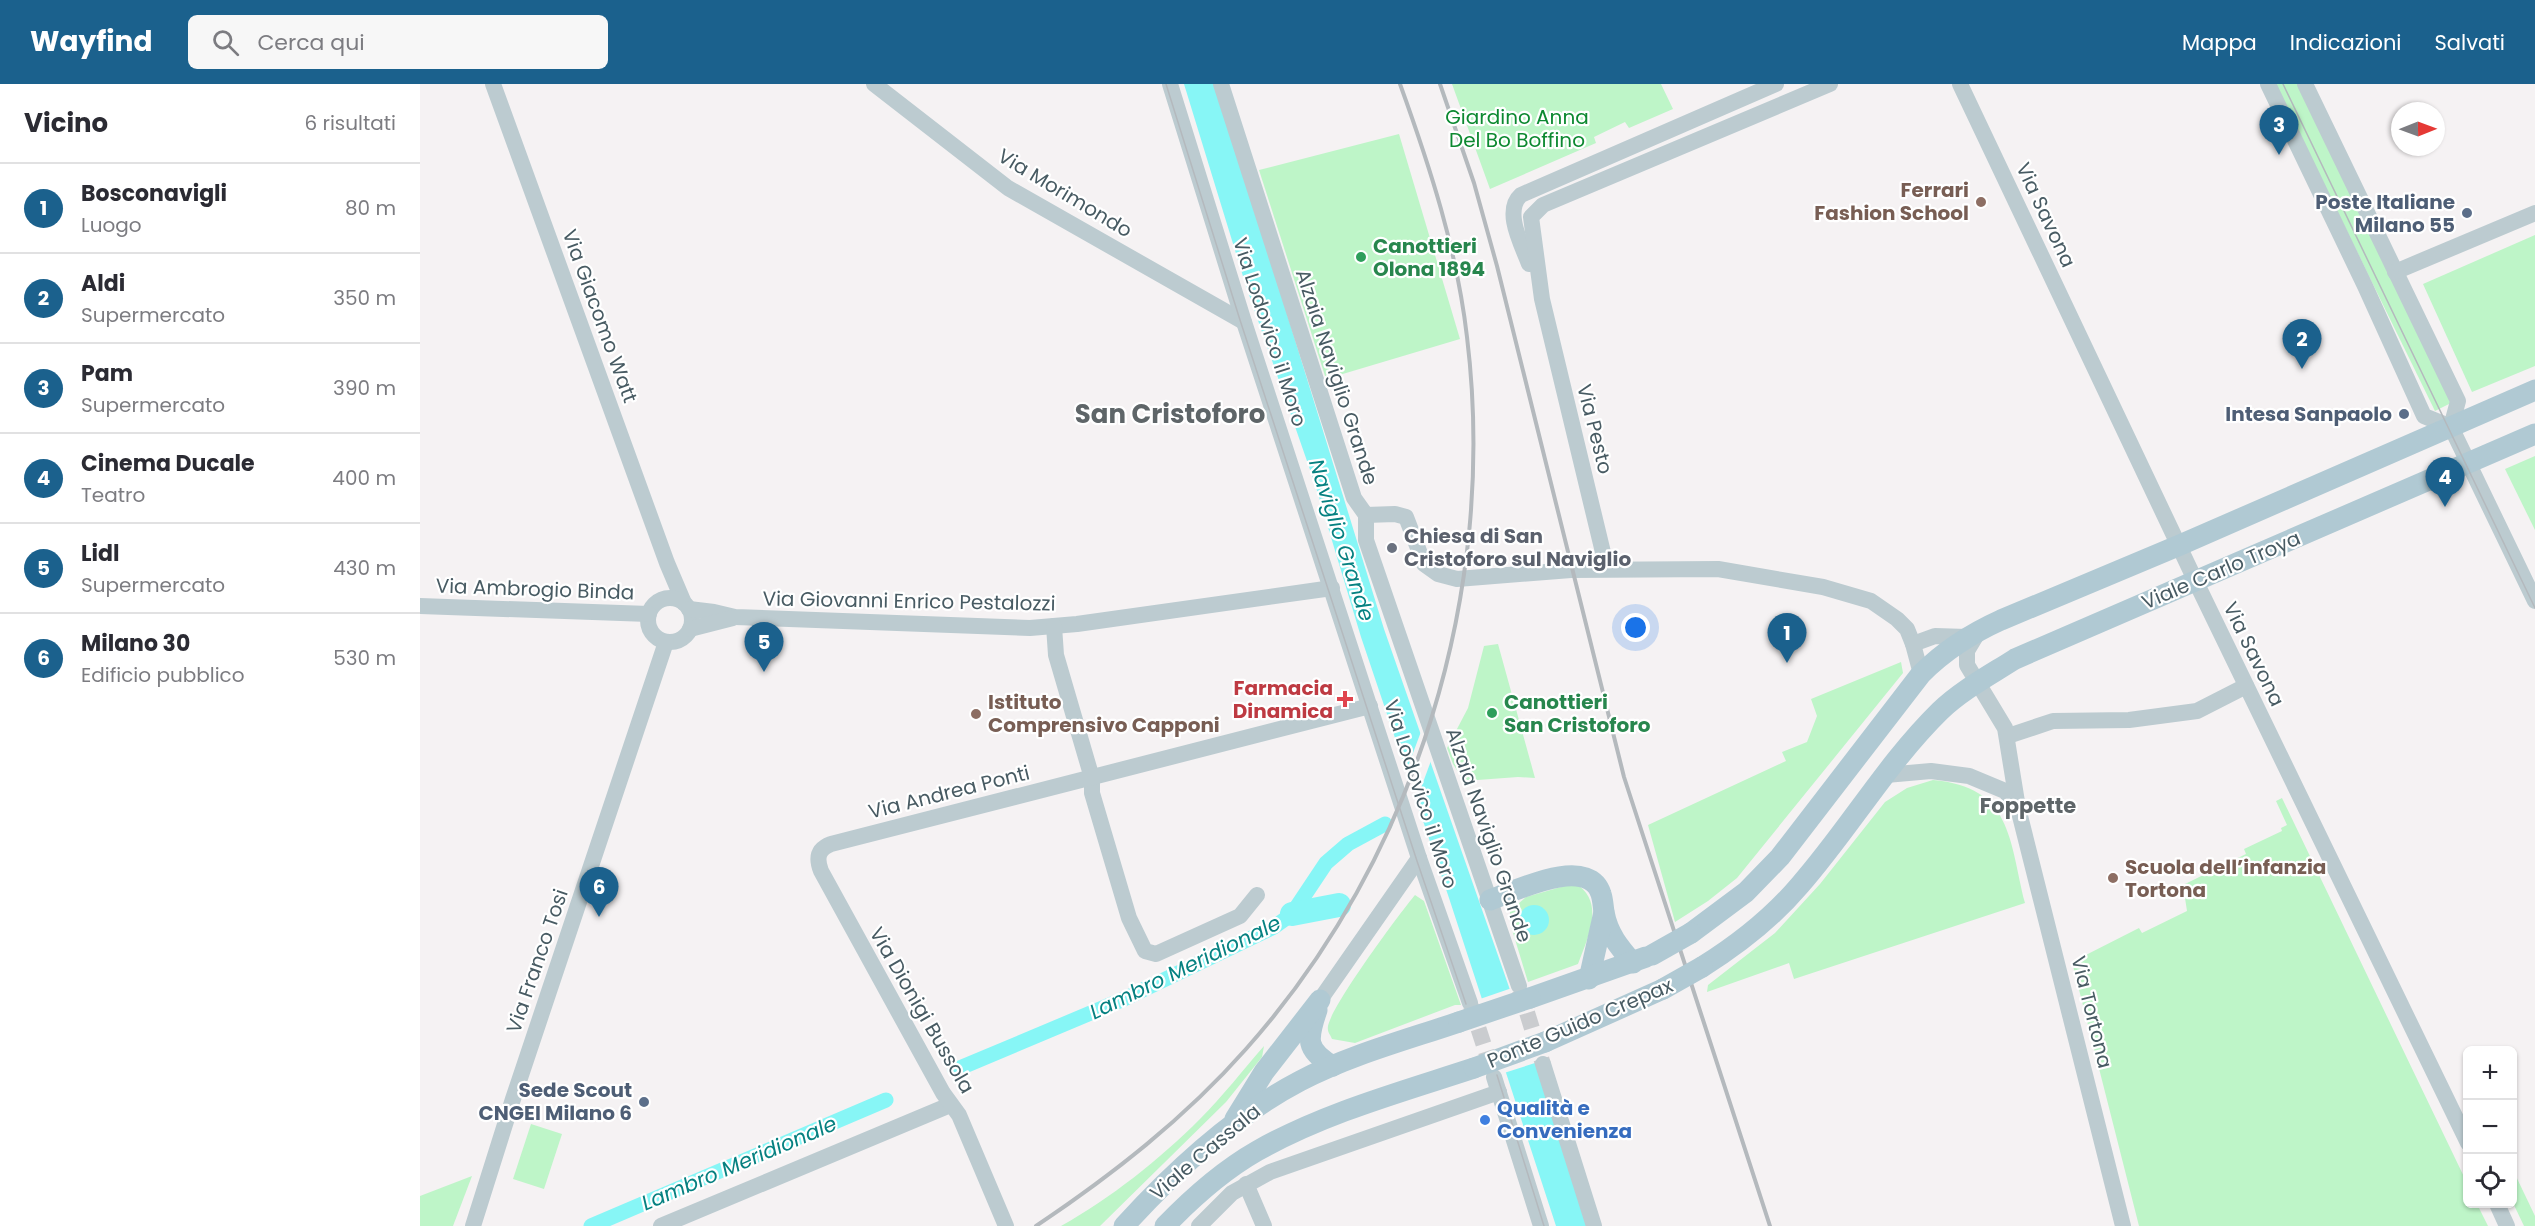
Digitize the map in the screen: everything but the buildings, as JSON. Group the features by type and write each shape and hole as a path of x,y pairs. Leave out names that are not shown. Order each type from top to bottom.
{"main road":[{"name":"Viale Carlo Troya","path":"1921,675 1940,655 1973,634 2535,390"},
{"name":"Viale Carlo Troya","path":"1941,710 1971,687 2015,659 2535,434"},
{"name":"Ponte Guido Crepax","path":"1459,1022 1633,963 1691,933 1746,892 1780,857 1921,675"},
{"name":"Ponte Guido Crepax","path":"1474,1068 1612,1013 1702,967 1748,937 1800,886 1886,775 1941,710"},
{"path":"1490,900 1572,874 1589,878 1601,894 1611,936 1633,963"},
{"path":"1589,979 1604,912"},
{"path":"1320,1000 1309,1038 1317,1056 1334,1066"},
{"path":"1233,1123 1264,1072 1320,1000"},
{"name":"Viale Cassala","path":"1124,1226 1153,1194 1233,1123 1301,1081 1334,1066 1459,1022"},
{"name":"Viale Cassala","path":"1165,1226 1188,1202 1221,1175 1256,1152 1319,1122 1474,1068"}],"street":[{"name":"Via Giacomo Watt","path":"493,84 667,563 686,606"},
{"name":"Via Morimondo","path":"874,84 1008,188 1244,322"},
{"name":"Via Lodovico il Moro","path":"1170,84 1244,322 1419,858 1470,1003"},
{"name":"Alzaia Naviglio Grande","path":"1221,84 1354,498 1366,515 1366,540 1519,986"},
{"path":"1776,84 1562,178 1562,187 1568,195 1807,89 1830,84"},
{"name":"Via Savona","path":"1960,84 2196,582 2463,1133"},
{"path":"2268,84 2365,286 2424,416 2451,427 2535,599"},
{"path":"2305,84 2458,401 2451,427"},
{"name":"Via Pesto","path":"1562,178 1521,195 1515,200 1513,210 1542,299 1607,569"},
{"name":"Via Pesto","path":"1542,299 1531,217 1543,205 1568,195"},
{"path":"2395,272 2535,213"},
{"path":"1366,515 1395,514 1406,517 1424,564 1431,571 1451,577 1475,579 1571,570 1718,569 1823,587 1871,601 1903,625 1913,644 1921,675"},
{"name":"Via Giacomo Watt","path":"666,599 667,563"},
{"name":"Via Giovanni Enrico Pestalozzi","path":"666,599 676,599 686,606 735,617 1030,628 1077,624 1332,588"},
{"path":"666,599 655,604 649,614 648,624 656,638 666,642"},
{"name":"Via Ambrogio Binda","path":"420,606 649,614"},
{"path":"686,606 692,619 690,629"},
{"name":"Via Giovanni Enrico Pestalozzi","path":"666,642 681,640 690,629 735,617"},
{"path":"1054,626 1056,654 1092,778 1092,793 1129,918 1144,951 1156,954 1240,916 1257,895"},
{"path":"1913,644 1935,636 1973,634"},
{"name":"Via Tortona","path":"1973,634 1966,658 1971,687 2003,722 2008,736 2018,808 2123,1226"},
{"name":"Via Franco Tosi","path":"473,1226 507,1116 666,642"},
{"path":"2008,736 2053,721 2129,720 2197,711 2246,686"},
{"name":"Via Andrea Ponti","path":"819,853 824,846 831,843 1370,706"},
{"path":"1886,775 1930,771 1969,776 2005,790 2018,808"},
{"name":"Via Dionigi Bussola","path":"819,853 818,862 821,871 950,1105 958,1115 1006,1226"},
{"path":"1320,1000 1419,858"},
{"path":"1543,1064 1594,1226"},
{"path":"1199,1226 1232,1193 1270,1172 1497,1084 1541,1226"},
{"path":"661,1226 950,1105"},
{"path":"1246,1184 1264,1226"},
{"name":"Via Dionigi Bussola","path":"990,1189 1015,1226"},
{"path":"2499,1208 2507,1226"}],"green space":[{"name":"Giardino Anna Del Bo Boffino","path":"1452,84 1661,84 1673,109 1629,128 1625,122 1594,137 1596,143 1490,189"},
{"path":"2275,84 2298,84 2451,403 2435,411"},
{"name":"Canottieri Olona 1894","path":"1399,134 1460,339 1326,379 1259,170"},
{"path":"2535,235 2535,366 2472,392 2423,284"},
{"path":"2535,456 2535,530 2505,469"},
{"name":"Canottieri San Cristoforo","path":"1498,644 1535,778 1464,781 1453,764 1447,748 1468,708 1484,646"},
{"path":"1901,662 1903,673 1737,878 1708,901 1675,922 1648,825 1786,761 1782,752 1807,742 1817,716 1811,699"},
{"path":"1933,780 1959,785 1978,793 1993,805 2003,820 2010,838 2025,903 1794,979 1789,963 1707,992 1708,985 1775,933 1820,884 1885,802 1907,788"},
{"path":"2282,798 2463,1175 2463,1208 2479,1208 2488,1226 2139,1226 2072,962 2139,928 2142,933 2187,911 2183,885 2246,854 2244,849 2282,831 2281,828 2287,825 2276,801"},
{"path":"1575,883 1590,900 1592,910 1590,932 1578,964 1528,982 1510,923 1510,911 1526,897"},
{"path":"1415,895 1424,901 1461,1005 1455,1005 1355,1043 1332,1039 1328,1026 1341,999 1381,939"},
{"path":"1264,1046 1262,1057 1226,1102 1100,1226 1061,1226 1116,1191 1168,1149 1225,1092"},
{"path":"531,1124 562,1134 544,1189 513,1179"},
{"path":"472,1176 453,1226 420,1226 420,1196"},
{"path":"2517,1178 2535,1216 2535,1226 2524,1226 2515,1208"}],"water":[{"name":"Naviglio Grande","path":"1184,84 1214,84 1384,629 1568,1156 1587,1226 1556,1226 1361,637 1315,484 1246,286"},
{"path":"1534,905 1545,909 1549,920 1545,931 1534,935 1523,931 1519,920 1523,909"}],"pier":[{"path":"1422,729 1432,758 1414,807 1404,777"},
{"path":"1512,988 1538,1062 1504,1073 1480,999"}],"waterway":[{"name":"Lambro Meridionale","path":"955,1070 1124,999 1274,927 1292,914 1326,863 1348,844 1385,824"},
{"path":"1292,914 1339,905"},
{"name":"Lambro Meridionale","path":"591,1226 886,1100"}],"tunnel":[{"path":"1520,990 1543,1064"},
{"path":"1471,1006 1493,1073"}],"tram line":[{"path":"1166,84 1240,320 1466,1004"},
{"path":"2283,84 2535,608"},
{"path":"1497,1075 1544,1226"}],"railway":[{"path":"1036,1226 1092,1187 1146,1145 1198,1099 1246,1049 1306,974 1357,893 1399,807 1432,717 1456,624 1469,529 1473,433 1467,337 1457,272 1432,178 1400,84"},
{"path":"1440,84 1474,183 1497,266 1624,777 1770,1226"}],"place":[{"name":"Pam","path":"2279,155"},
{"name":"Ferrari Fashion School","path":"1981,202"},
{"name":"Poste Italiane Milano 55","path":"2467,213"},
{"name":"Canottieri Olona 1894","path":"1361,257"},
{"name":"Aldi","path":"2302,369"},
{"name":"Intesa Sanpaolo","path":"2404,414"},
{"name":"Cinema Ducale","path":"2445,507"},
{"name":"Chiesa di San Cristoforo sul Naviglio","path":"1392,548"},
{"name":"Bosconavigli","path":"1787,663"},
{"name":"Lidl","path":"764,672"},
{"name":"Farmacia Dinamica","path":"1345,699"},
{"name":"Canottieri San Cristoforo","path":"1492,713"},
{"name":"Istituto Comprensivo Capponi","path":"976,714"},
{"name":"Scuola dell’infanzia Tortona","path":"2113,878"},
{"name":"Milano 30","path":"599,917"},
{"name":"Sede Scout CNGEI Milano 6","path":"644,1102"},
{"name":"Qualità e Convenienza","path":"1485,1120"}],"district":[{"name":"San Cristoforo","path":"1170,414"},
{"name":"Foppette","path":"2028,805"}]}
